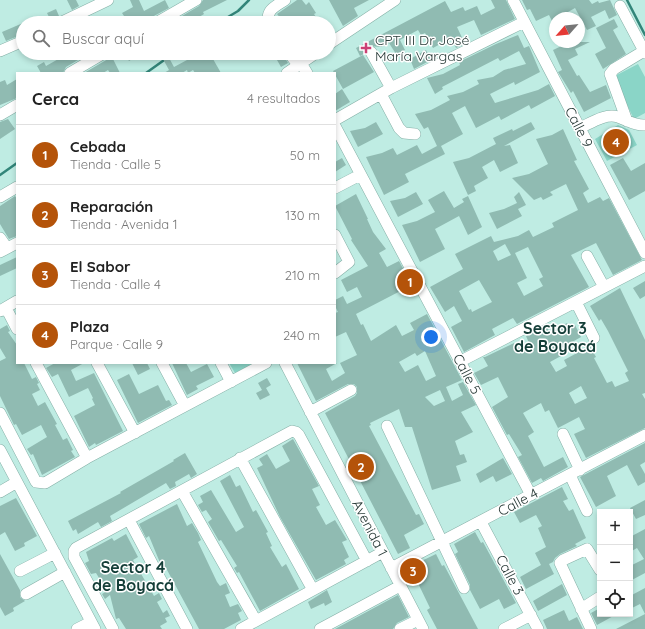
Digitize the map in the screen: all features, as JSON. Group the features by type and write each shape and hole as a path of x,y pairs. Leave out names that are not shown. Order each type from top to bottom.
{"street":[{"path":"75,16 108,0"},
{"path":"168,16 196,0"},
{"path":"268,16 270,10 285,0"},
{"path":"336,39 395,0"},
{"name":"Calle 9","path":"513,0 645,253"},
{"path":"620,6 645,52 614,69 610,74 627,121"},
{"path":"336,119 392,88 524,22"},
{"path":"0,51 16,44"},
{"path":"372,52 392,88"},
{"path":"72,72 92,60"},
{"path":"296,60 306,72"},
{"path":"287,72 305,60"},
{"path":"381,94 399,128 404,133 415,134"},
{"path":"0,115 16,106"},
{"path":"580,128 602,118 616,117 639,126 645,125"},
{"name":"Calle 5","path":"336,128 531,495"},
{"path":"336,187 360,175"},
{"path":"0,197 16,188"},
{"path":"336,237 349,262 336,272"},
{"path":"0,238 8,248"},
{"path":"587,256 604,288"},
{"path":"461,361 645,266"},
{"path":"16,302 3,309 16,328"},
{"path":"576,302 594,338"},
{"path":"37,364 88,458"},
{"path":"98,364 136,433"},
{"path":"163,364 185,406"},
{"path":"222,364 231,382"},
{"path":"0,413 36,482 45,483 88,458 264,364"},
{"name":"Avenida 1","path":"286,364 421,624"},
{"path":"310,412 351,390"},
{"path":"387,426 464,588"},
{"path":"113,629 74,557 74,551 286,433 296,432 367,561"},
{"path":"563,434 587,511"},
{"name":"Calle 4","path":"391,568 441,541 481,522 645,434"},
{"path":"0,450 4,465 17,482 93,625 77,629"},
{"path":"240,458 313,590"},
{"path":"0,492 17,482"},
{"path":"182,491 256,621"},
{"path":"129,520 187,629"},
{"name":"Calle 3","path":"481,522 538,629"},
{"path":"591,629 560,564 563,560 587,549 597,565"},
{"path":"241,629 383,552"},
{"path":"20,571 55,553"},
{"path":"26,594 65,572"},
{"path":"320,629 400,586"},
{"path":"581,609 597,599"},
{"path":"504,629 530,614"},
{"path":"400,629 421,624"}],"green space":[{"path":"638,64 645,77 645,113 634,119 613,77"},
{"path":"618,125 629,130 637,145 607,161 595,139"},
{"path":"230,364 252,364 235,373"}],"building":[{"path":"67,0 76,0 79,6 72,10"},
{"path":"130,0 139,0 144,11 165,0 169,8 154,16 124,16 122,13 133,7"},
{"path":"203,0 227,0 203,12 204,14 201,16 182,16 199,6"},
{"path":"297,0 302,0 306,5 309,2 316,13 314,14 315,16 279,16 277,14"},
{"path":"329,0 369,0 354,8 358,16 343,26"},
{"path":"491,0 506,0 515,19 481,35 474,20 457,27 465,44 456,48 451,38 433,48 425,33 421,35 418,30 400,40 405,50 396,54 389,43 381,47 368,46 365,49 364,54 360,56 356,48 445,1 451,12 463,7 465,11 477,6 481,15 495,8"},
{"path":"522,0 589,0 592,4 598,1 599,3 610,0 617,15 609,19 605,10 591,17 596,26 587,30 585,26 585,12 577,12 575,8 568,12 549,12 549,15 536,21 530,9 527,10"},
{"path":"56,9 59,16 48,16 47,13"},
{"path":"614,19 618,27 613,30 626,54 603,69 595,54 606,48 596,28"},
{"path":"16,26 16,37 6,41 2,32"},
{"path":"518,35 524,48 529,46 540,72 515,85 514,82 490,94 495,103 538,90 549,84 555,96 531,109 529,105 501,120 499,116 476,128 465,106 452,113 463,134 441,146 445,154 405,174 409,182 384,195 366,157 382,153 393,148 397,155 417,145 422,154 437,146 428,127 424,129 415,114 431,110 450,100 447,96 463,92 479,84 477,80 493,77 504,70 526,64 519,51 500,61 498,58 442,87 443,89 435,94 427,78 443,74 460,65 459,62"},
{"path":"557,48 577,48 575,49 578,55 568,60 577,76 579,75 590,92 606,85 611,98 584,112 573,91 571,93 558,72 562,70 553,50"},
{"path":"426,50 431,60 414,69 410,59"},
{"path":"363,55 374,72 343,89 336,76 336,72 333,71"},
{"path":"57,60 78,60 66,67 64,72 40,72 37,66 44,62 46,66"},
{"path":"106,60 114,60 120,72 109,72 108,70 105,72 86,72"},
{"path":"164,60 170,60 174,67 187,60 214,60 220,72 194,72 193,70 188,72 187,70 184,72 166,72 169,70"},
{"path":"277,60 286,60 288,63 281,67"},
{"path":"5,80 7,85 16,80 16,98 0,105 0,82"},
{"path":"342,89 350,102 336,110 336,93"},
{"path":"8,119 15,129 0,139 0,122"},
{"path":"376,122 383,134 358,147 350,131 365,128"},
{"path":"531,122 535,129 504,146 510,145 518,163 500,172 494,160 482,167 488,178 474,186 476,191 468,195 453,162 469,158 496,144 493,138 512,129 513,131"},
{"path":"563,129 577,160 574,161 589,189 583,193 588,203 600,197 603,201 609,198 642,260 613,275 596,243 571,255 589,287 517,324 513,318 492,329 495,335 464,352 451,327 462,321 454,306 445,312 430,287 463,269 455,254 491,236 494,242 518,236 529,230 533,237 554,227 552,223 578,210 566,184 550,192 553,195 543,200 541,197 534,200 512,178 529,174 548,164 536,139 552,135","holes":["505,244 511,255 498,261 493,251","528,247 543,277 539,279 543,286 524,296 517,283 527,278 515,253","479,280 492,302 472,312 471,309 469,310 459,291"]},
{"path":"342,158 346,165 336,171 336,161"},
{"path":"623,158 631,171 645,163 645,191 629,200 610,165"},
{"path":"444,191 454,208 464,202 462,199 468,196 482,227 468,235 459,216 435,229 445,249 420,262 402,225 417,221 435,212 428,200"},
{"path":"416,192 423,204 398,217 390,201 405,198"},
{"path":"519,192 526,205 518,209 522,216 497,229 489,213 504,209 517,203 514,197"},
{"path":"356,194 373,232 386,249 379,253 387,267 399,261 412,285 356,314 361,325 363,324 371,341 396,325 402,336 414,330 410,323 427,314 462,380 446,387 452,401 463,395 458,384 463,382 476,405 461,412 473,432 455,441 460,455 464,454 467,462 456,466 461,481 432,490 412,427 405,427 399,409 370,423 371,425 369,426 416,515 419,514 424,524 404,535 410,548 398,554 325,413 355,396 357,393 357,387 354,384 348,384 316,401 298,364 335,364 326,369 332,381 345,373 340,363 357,355 346,332 336,337 336,313 338,312 336,308 336,300 343,296 347,304 362,297 357,287 347,292 341,280 368,266 351,240 352,239 336,205","holes":["425,351 436,376 426,381 418,365 405,372 399,362 415,353 417,356","440,390 445,401 434,406 425,397"]},
{"path":"15,196 16,198 16,236 9,239 0,224 0,206"},
{"path":"16,257 16,268 0,276 0,265"},
{"path":"645,281 645,296 640,299 633,288"},
{"path":"620,288 645,340 645,393 642,394 645,399 645,428 586,458 574,434 585,429 579,417 558,428 549,410 545,412 541,403 523,413 534,432 528,436 544,467 563,457 568,467 543,481 541,478 532,483 518,457 522,455 509,434 507,435 492,407 508,397 498,377 481,385 474,373 488,366 483,357 514,343 517,349 529,343 526,336 546,325 550,333 567,323 570,328 575,325 581,337 558,350 561,356 550,362 556,372 567,366 564,360 590,346 596,357 594,358 607,383 612,381 615,387 629,381 625,373 628,371 608,331 601,319 599,321 590,306","holes":["581,386 587,398 575,404 569,393"]},
{"path":"7,325 10,331 8,332 16,344 16,364 24,364 32,379 36,377 39,383 37,384 40,390 32,394 38,406 45,402 57,424 55,425 63,440 67,438 73,450 71,451 75,457 42,475 33,454 31,455 27,449 47,437 41,425 22,435 16,424 14,425 0,396 0,361 6,358 0,348 0,329"},
{"path":"53,364 82,364 71,370 76,381 94,373 123,431 89,447 74,416 95,405 88,388 69,397 58,374 52,377 46,368"},
{"path":"132,364 148,364 150,369 138,375"},
{"path":"172,364 187,364 191,372 207,364 214,377 196,386 198,389 187,395"},
{"path":"129,374 139,394 158,385 166,401 169,400 172,405 138,423 117,380"},
{"path":"267,378 271,385 266,388 270,395 260,400 256,393 262,390 258,383"},
{"path":"293,439 319,486 312,489 320,505 316,507 326,525 335,520 347,540 342,542 349,557 344,560 346,564 316,580 280,517 257,468 263,465 259,459 267,454 276,469 290,461 282,446"},
{"path":"645,443 645,462 640,465 645,474 645,482 638,486 627,465 607,476 616,496 596,507 580,477"},
{"path":"185,453 197,474 191,478 189,474 175,482 176,486 170,489 166,483 110,516 112,521 101,527 98,522 78,534 76,529 73,531 68,521 121,493 120,492 174,461 173,460"},
{"path":"503,458 512,474 496,482 493,476 480,483 476,474"},
{"path":"230,475 236,487 240,485 253,512 256,510 268,532 266,533 272,546 270,547 282,567 286,564 299,589 260,611 239,572 237,573 234,568 237,566 221,540 219,541 208,522 212,519 206,510 202,512 198,505 203,502 200,496 211,490 236,532 244,527 220,481"},
{"path":"562,487 568,499 563,501 569,511 573,509 586,538 575,544 577,546 560,554 553,562 549,564 554,574 526,589 520,577 541,565 535,553 546,547 538,528 542,526 536,515 520,523 514,512"},
{"path":"16,498 37,536 24,543 25,546 15,551 5,532 0,535 0,506"},
{"path":"645,500 645,515 636,519 633,514 633,509 630,508"},
{"path":"177,504 187,526 192,523 198,533 201,540 198,542 217,582 220,586 226,583 230,593 225,595 230,607 238,604 242,611 238,613 241,620 224,629 199,629 166,568 163,570 149,536 146,538 139,524"},
{"path":"645,529 645,573 633,579 633,564 644,559 637,548 633,550 633,535"},
{"path":"475,532 481,543 483,542 516,603 504,609 499,599 480,609 470,590 470,585 455,554 458,552 454,544"},
{"path":"126,534 138,557 133,560 154,596 159,593 162,599 157,602 163,613 167,610 170,616 165,618 167,622 160,626 162,629 126,629 119,618 116,619 110,595 105,599 102,594 107,591 96,573 91,574 85,563 89,561 86,552 112,538 114,541"},
{"path":"0,554 20,590 20,597 25,601 13,608 14,611 5,616 0,607"},
{"path":"436,554 442,566 444,565 478,629 437,629 427,610 430,608 415,577 412,578 407,568"},
{"path":"562,584 567,595 538,611 533,601"},
{"path":"645,588 645,614 640,604 633,608 633,594"},
{"path":"327,590 332,602 325,606 324,603 311,609 308,602"},
{"path":"398,595 409,617 397,623 393,629 335,629"},
{"path":"564,610 569,621 577,617 583,629 547,629 543,620"},
{"path":"597,610 597,617 612,617 597,625 591,613"},
{"path":"645,614 645,629 616,629"}],"waterway":[{"path":"230,16 238,11 249,0"},
{"path":"627,0 645,35"},
{"path":"147,72 164,60"},
{"path":"0,175 16,164"}],"place":[{"name":"CPT III Dr José María Vargas","path":"366,48"},
{"name":"Plaza","path":"616,142"},
{"name":"Cebada","path":"410,282"},
{"name":"Reparación","path":"361,467"},
{"name":"El Sabor","path":"413,571"}],"district":[{"name":"Sector 3 de Boyacá","path":"555,337"},
{"name":"Sector 4 de Boyacá","path":"133,576"}]}
